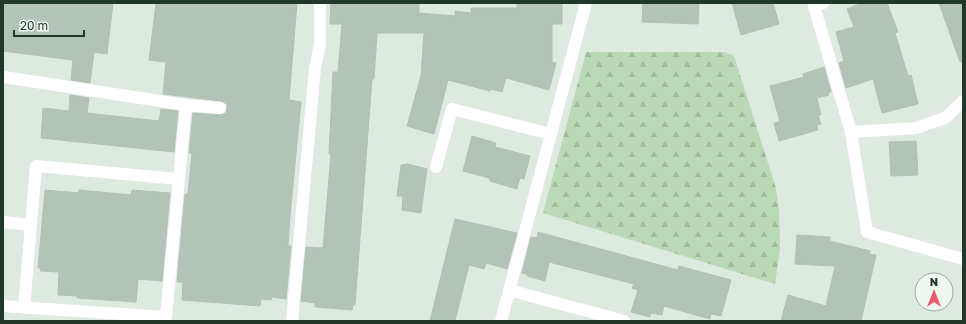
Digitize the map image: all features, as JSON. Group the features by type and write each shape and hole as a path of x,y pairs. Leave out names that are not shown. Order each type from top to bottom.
{"street":[{"path":"292,321 315,68 320,44 320,3"},
{"path":"502,321 550,134 586,3"},
{"path":"823,3 814,6 851,132 867,232 963,259"},
{"path":"4,78 186,105 220,108"},
{"path":"851,132 916,128 945,118 963,100"},
{"path":"3,306 166,317 186,105"},
{"path":"436,167 452,109 550,134"},
{"path":"24,308 36,166 178,179"},
{"path":"3,222 31,225"},
{"path":"510,290 624,321"}],"green space":[{"path":"586,52 724,52 734,56 776,188 779,212 780,249 775,284 543,213"}],"building":[{"path":"5,3 113,3 107,54 94,52 90,83 71,80 73,60 3,51 3,20"},
{"path":"156,3 297,3 289,100 301,102 290,216 288,246 291,246 286,299 272,297 271,300 261,299 260,306 182,300 183,282 177,282 185,194 188,194 192,153 189,153 193,113 220,115 226,113 227,104 221,101 163,94 166,62 149,60"},
{"path":"331,3 419,3 419,13 455,16 455,11 471,13 471,8 517,8 517,3 562,3 562,24 552,24 552,62 556,63 549,90 506,78 502,92 491,89 490,91 448,80 434,134 407,126 421,76 424,33 377,33 374,79 372,79 355,305 353,305 352,310 315,307 315,303 301,301 306,247 323,248 331,154 329,154 333,72 338,72 342,24 330,24"},
{"path":"643,3 699,3 698,24 642,22"},
{"path":"732,3 773,3 779,24 741,35"},
{"path":"862,3 887,3 898,32 895,33 908,76 911,75 918,104 882,113 873,79 846,88 839,63 844,61 836,32 854,27 847,9"},
{"path":"939,3 963,3 963,61 960,62"},
{"path":"824,67 831,92 828,93 829,95 817,98 821,115 818,115 821,124 817,125 818,130 779,141 774,123 780,122 770,86 804,77 803,74"},
{"path":"70,95 89,98 87,113 159,121 161,109 178,111 174,152 41,138 43,108 69,111"},
{"path":"472,136 496,143 495,147 530,156 524,179 520,178 517,189 490,181 489,178 463,171"},
{"path":"916,141 918,175 891,176 889,142"},
{"path":"408,164 427,169 421,213 402,210 403,196 397,196 401,165"},
{"path":"45,190 79,193 79,190 131,195 132,190 170,193 162,281 138,279 136,302 77,298 77,296 58,295 59,272 40,271 41,268 38,268"},
{"path":"455,219 517,233 507,269 486,263 484,269 469,265 455,321 430,321"},
{"path":"538,232 678,270 679,266 731,280 721,316 711,314 710,319 664,306 662,315 651,313 650,317 631,312 638,290 632,288 634,284 549,262 545,281 527,276 527,274 522,273 531,237 537,238"},
{"path":"797,235 830,237 830,241 870,251 869,254 876,255 861,321 781,321 788,295 826,306 835,266 795,264"}]}
